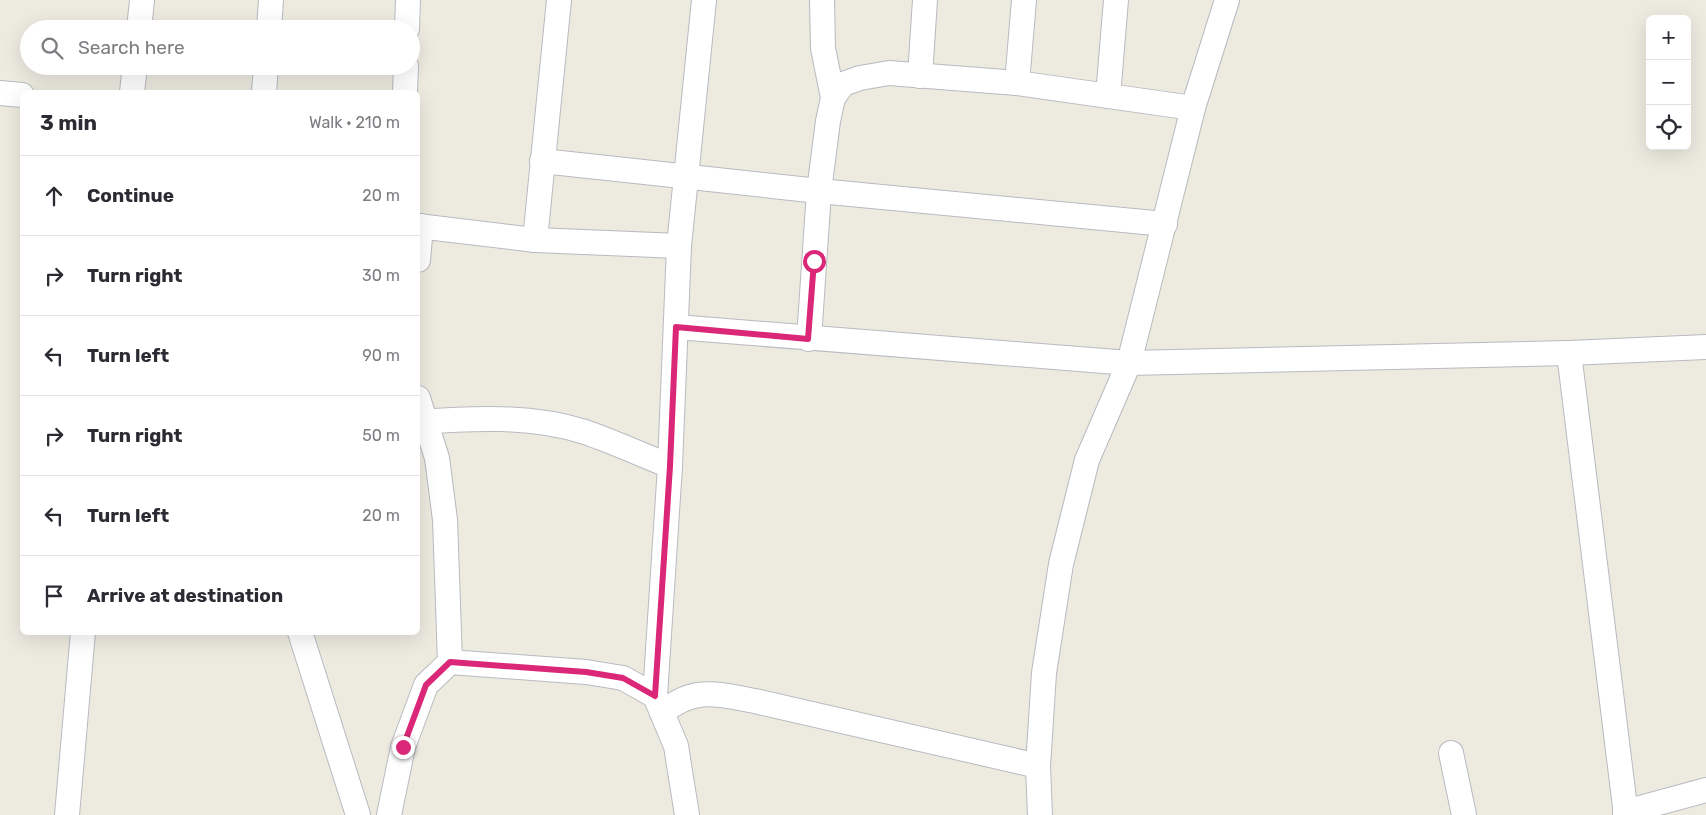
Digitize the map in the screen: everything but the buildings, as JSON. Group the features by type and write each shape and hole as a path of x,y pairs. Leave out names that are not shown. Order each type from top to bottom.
{"street":[{"path":"140,20 142,0"},
{"path":"270,20 271,0"},
{"path":"407,20 408,0"},
{"path":"535,240 559,0"},
{"path":"687,815 676,746 659,705 679,246 704,0"},
{"path":"808,339 819,191 833,98 823,48 822,0"},
{"path":"920,76 925,0"},
{"path":"1017,83 1024,0"},
{"path":"1108,96 1116,0"},
{"path":"1040,815 1038,766 1044,673 1061,564 1087,460 1129,363 1193,108 1227,0"},
{"path":"833,98 843,84 860,78 889,73 1017,83 1193,108"},
{"path":"132,90 134,75"},
{"path":"264,90 265,75"},
{"path":"405,90 406,75"},
{"path":"0,93 20,95"},
{"path":"542,161 819,191 1165,224"},
{"path":"420,226 535,240 679,246"},
{"path":"676,327 808,339 1129,363 1569,353 1706,347"},
{"path":"1569,353 1626,813 1706,790"},
{"path":"450,662 445,520 437,458 421,422 491,418 533,422 584,432 670,466"},
{"path":"67,815 83,635"},
{"path":"301,635 358,815"},
{"path":"389,815 403,747 426,685 450,662 586,672 623,678 659,705"},
{"path":"659,705 690,695 712,693 755,701 1038,766"},
{"path":"1450,754 1464,815"}],"route":[{"path":"403,747 426,685 450,662 586,672 623,678 655,696 670,466 676,327 808,339 814,261"}]}
